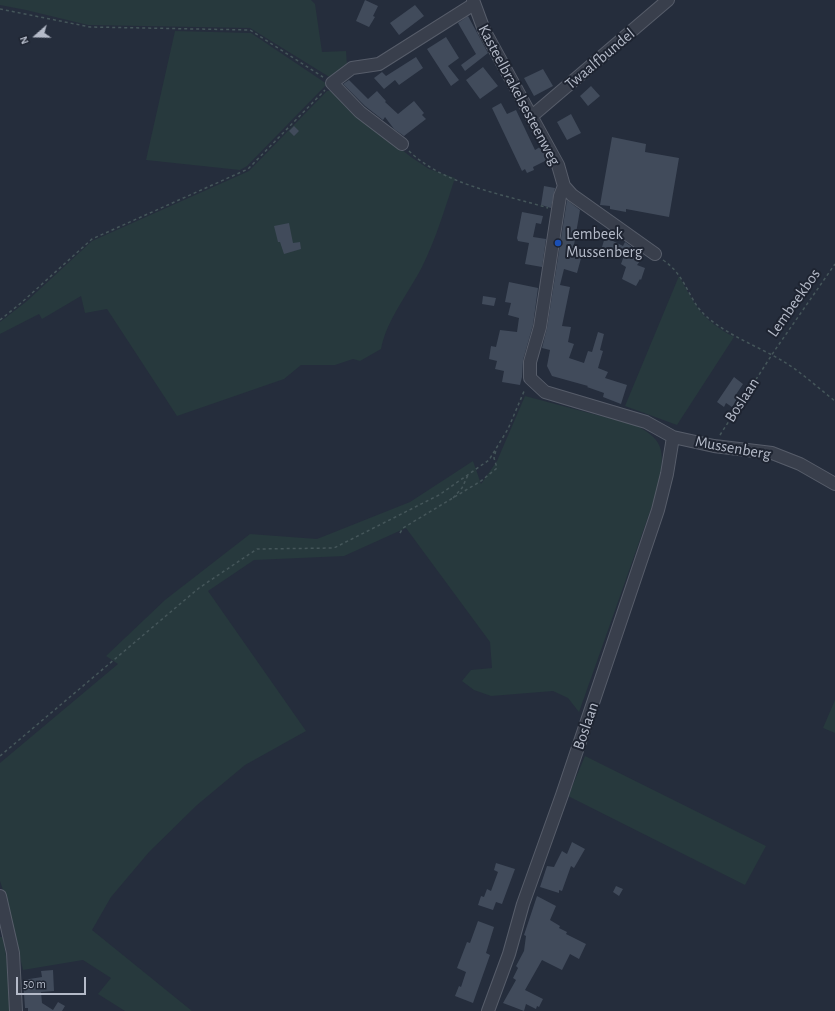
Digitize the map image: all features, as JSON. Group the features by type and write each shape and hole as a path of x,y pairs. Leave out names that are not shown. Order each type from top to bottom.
{"street":[{"name":"Twaalfbundel","path":"532,116 668,0"},
{"name":"Kasteelbrakelsesteenweg","path":"332,83 352,68 379,64 474,2 484,30 558,166 564,186 572,195 655,254"},
{"path":"332,83 360,112 402,144"},
{"name":"Kasteelbrakelsesteenweg","path":"530,378 530,362 540,327 558,210 564,186"},
{"path":"530,378 545,392 646,422 673,437"},
{"name":"Mussenberg","path":"673,437 714,446 772,453 800,464 835,484"},
{"name":"Boslaan","path":"488,1011 509,954 523,904 562,795 658,510 667,474 673,437"},
{"path":"0,896 13,953 16,1011"}],"path":[{"path":"0,9 90,27 250,30 332,83 248,169 92,239 0,320"},
{"path":"402,144 432,168 453,179 558,210"},
{"path":"655,254 679,274 706,316 716,325 783,362 835,400"},
{"name":"Lembeekbos","path":"772,356 835,264"},
{"name":"Boslaan","path":"714,446 772,356"},
{"path":"0,756 109,662 199,588 257,549 334,548 440,494 468,475 489,460 508,429 530,378"},
{"path":"400,533 403,528 481,481 497,468 494,458 496,448"},
{"path":"452,499 462,488 468,475"}],"shaded area":[{"path":"0,0 311,0 315,4 322,52 346,51 347,65 331,78 250,28 88,25 0,5"},
{"path":"175,31 251,33 327,84 247,166 240,170 146,160"},
{"path":"334,90 353,111 411,157 429,169 455,178 432,246 422,267 388,327 381,349 360,361 353,359 335,365 301,365 284,379 177,416 107,309 85,313 81,296 42,319 39,314 0,334 0,322 27,301 92,241 249,171 327,91"},
{"path":"679,276 700,311 714,324 734,337 677,425 625,406"},
{"path":"525,396 635,425 653,437 661,450 662,466 659,486 579,712 568,698 553,691 491,696 474,690 462,681 471,670 492,668 490,642 406,528 344,556 254,560 208,591 306,731 245,765 197,805 149,852 111,897 92,930 192,1011 125,1011 98,994 111,978 83,960 23,970 0,881 0,763 118,664 106,656 165,600 250,534 317,539 410,502 473,461 481,484 497,461"},
{"path":"835,700 835,733 823,728"},
{"path":"585,756 766,846 745,885 568,796"},
{"path":"0,937 3,937 9,975 9,1011 0,1011"}],"building":[{"path":"365,0 378,6 373,16 375,17 369,27 356,21"},
{"path":"415,5 424,16 399,35 390,23"},
{"path":"468,16 488,53 465,71 461,65 476,54 458,23"},
{"path":"446,37 459,58 448,66 459,80 451,86 427,49"},
{"path":"416,57 423,68 399,85 395,80 384,89 374,78 382,72 386,76"},
{"path":"483,67 498,86 480,99 466,80"},
{"path":"543,69 553,86 534,96 524,78"},
{"path":"349,80 368,99 377,91 386,101 385,102 398,114 414,101 424,113 422,115 426,119 404,136 394,129 385,117 383,120 365,106 343,84"},
{"path":"591,86 600,96 588,106 580,96"},
{"path":"501,103 507,114 516,110 535,150 540,147 547,160 533,167 534,170 527,173 525,169 522,171 492,108"},
{"path":"571,114 581,133 567,140 557,122"},
{"path":"294,126 299,131 294,136 289,131"},
{"path":"612,137 646,144 645,152 679,158 669,217 626,209 626,212 610,209 610,206 600,205"},
{"path":"544,186 555,188 551,208 541,205"},
{"path":"567,200 580,210 574,245 576,246 575,249 583,251 577,273 564,269 560,285 570,287 562,326 571,327 568,342 574,344 569,358 584,363 588,351 592,352 598,332 604,334 600,350 603,351 598,368 608,372 605,378 627,385 621,404 603,397 604,393 587,387 588,386 552,376 547,366 550,350 542,348 547,328"},
{"path":"522,212 543,216 541,224 536,223 533,237 546,239 542,267 525,264 529,243 518,241 517,238"},
{"path":"289,223 293,243 300,242 301,249 284,254 280,242 278,242 274,226"},
{"path":"605,237 623,246 625,242 644,256 637,265 645,268 641,280 640,279 636,286 622,279 626,267 621,264 625,253 602,247"},
{"path":"509,282 538,288 533,325 523,360 520,385 502,382 504,371 495,369 497,361 489,359 491,346 496,347 500,330 517,332 519,318 508,315 511,303 505,302"},
{"path":"483,296 496,298 494,306 482,304"},
{"path":"734,377 743,384 735,396 738,398 732,407 726,403 724,407 717,402"},
{"path":"572,842 585,849 574,868 571,866 562,891 559,890 559,893 540,887 547,866 554,867 562,851 567,854"},
{"path":"496,863 515,869 502,904 496,902 493,910 478,905 481,896 484,897 487,889 491,891 498,872 494,870"},
{"path":"616,886 623,889 619,896 613,892"},
{"path":"537,896 556,906 550,920 560,926 559,928 567,932 566,934 586,944 579,959 570,954 562,970 542,960 525,990 543,999 539,1007 537,1006 536,1009 526,1004 524,1011 503,1003 516,980 513,978 518,968 516,966 524,951 526,936 524,935"},
{"path":"478,921 494,927 486,953 490,955 473,1003 455,996 459,986 461,987 466,972 457,968 467,942 470,943"},
{"path":"53,970 54,991 41,992 42,1003 53,1010 58,1002 65,1006 62,1011 28,1011 28,1008 25,1008 23,980 42,977 41,971"}],"place":[{"name":"Lembeek Mussenberg","path":"558,243"}]}
